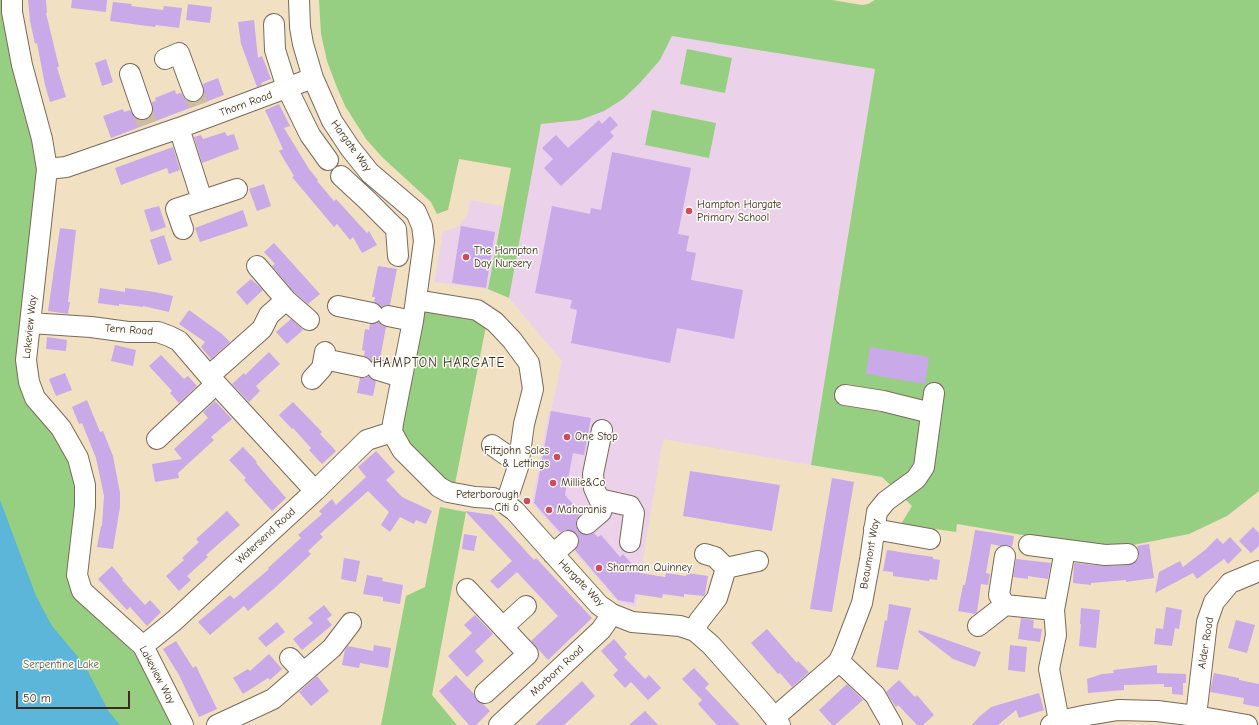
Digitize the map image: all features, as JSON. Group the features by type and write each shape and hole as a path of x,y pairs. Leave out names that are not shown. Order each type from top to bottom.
{"street":[{"name":"Lakeview Way","path":"12,0 12,12 22,65 42,138 47,169 26,360 29,382 35,398 61,428 78,458 84,485 85,506 77,575 82,591 143,646 183,725"},
{"name":"Hargate Way","path":"299,0 300,27 303,44 313,78 332,121 346,143 370,173 416,212 422,226 424,241 416,300 392,432 402,450 439,487 448,492 475,497 493,498 504,503 515,511 600,605 612,614 632,622 680,626 695,631 711,644 777,721"},
{"path":"274,24 275,50 287,88 310,135 328,160"},
{"path":"165,59 179,54 198,105"},
{"path":"129,74 147,124"},
{"name":"Thorn Road","path":"47,169 66,168 147,124 179,128 198,105 287,88 313,78"},
{"path":"179,128 202,200"},
{"path":"341,176 396,229 398,256"},
{"path":"368,201 383,184"},
{"path":"183,229 176,209 237,189"},
{"path":"257,266 286,300 309,320"},
{"path":"157,439 262,329 269,315 286,300"},
{"path":"416,300 477,310 495,322 512,340 529,363 533,389 524,424 518,467 509,494 504,503"},
{"path":"338,305 413,320"},
{"name":"Tern Road","path":"30,323 91,327 128,332 158,332 179,341 315,491"},
{"path":"312,379 322,368 325,355 401,377"},
{"name":"Beaumont Way","path":"777,721 839,661 862,602 877,512 886,501 916,479 924,467 934,393"},
{"path":"845,395 883,401 931,413"},
{"path":"602,430 593,474 594,488 599,499 630,506 634,513 630,542"},
{"name":"Watersend Road","path":"143,646 174,621 315,491 366,440 392,432"},
{"path":"492,444 512,459 518,467"},
{"path":"587,524 601,512 604,500"},
{"path":"874,529 930,539"},
{"path":"553,554 568,541"},
{"path":"1029,545 1105,555 1128,554"},
{"path":"1065,550 1054,610 1056,635 1049,669 1055,723 1088,714 1118,710 1157,711 1247,725"},
{"path":"705,554 714,557 726,568"},
{"path":"1005,556 998,595 1005,605"},
{"path":"726,568 758,561"},
{"path":"695,631 699,622 717,598 726,568"},
{"name":"Alder Road","path":"1196,716 1207,622 1214,602 1230,583 1259,571"},
{"path":"467,589 528,654 485,693"},
{"path":"978,626 1005,605 1054,610"},
{"path":"503,627 526,606"},
{"name":"Morborn Road","path":"499,725 601,630 612,614"},
{"path":"217,725 273,699 297,665 332,648 351,623"},
{"path":"839,661 876,695 892,725"},
{"path":"517,665 539,687"}],"shaded area":[{"name":"Hampton Hargate Primary School","path":"672,35 875,69 811,465 663,439 636,607 619,603 532,503 549,411 551,411 562,361 509,298 541,124 580,120 623,99 640,83 660,60"},
{"name":"The Hampton Day Nursery","path":"470,200 503,206 488,289 434,282 443,232 459,226 468,213"}],"green space":[{"name":"Serpentine Lake","path":"0,0 5,0 40,170 20,348 74,465 88,608 135,654 174,725 0,725"},
{"path":"319,0 832,0 862,5 868,4 875,0 1259,0 1259,491 1227,516 1189,534 1133,545 1094,547 957,524 956,532 901,524 912,506 882,477 811,465 875,69 672,36 660,60 640,83 623,99 604,111 580,120 541,124 509,298 488,289 511,168 459,159 448,210 437,214 431,202 382,157 366,139 345,106 327,61 321,34"},
{"path":"687,49 732,58 725,93 680,84"},
{"path":"652,110 716,123 709,158 645,145"},
{"path":"429,309 487,321 455,484 437,477 414,452 398,423 423,312"},
{"path":"440,507 466,512 432,695 457,725 381,725 406,596 425,587"}],"water":[{"name":"Serpentine Lake","path":"0,500 36,596 52,626 84,664 109,712 120,725 0,725"}],"building":[{"path":"28,0 46,0 46,13 59,67 57,67 66,97 50,102 45,85 37,43 35,44 30,21"},
{"path":"72,0 107,0 106,12 71,8"},
{"path":"113,2 163,10 164,6 182,8 179,28 156,25 155,27 110,21"},
{"path":"188,4 212,7 210,23 186,20"},
{"path":"254,20 258,58 262,56 271,79 261,83 262,85 257,87 241,44 238,22"},
{"path":"106,59 113,82 102,86 95,63"},
{"path":"218,78 224,95 111,138 103,116 123,109 124,112 130,110 135,118 145,120 150,117 153,112 152,102 156,101 155,98 175,90 176,94 181,93 186,100 197,102 202,99 204,93 203,84"},
{"path":"279,104 290,126 284,128 309,169 318,180 317,181 334,201 336,199 367,233 369,231 377,245 362,253 353,237 350,240 337,224 334,227 292,177 294,176 279,151 283,149 265,110"},
{"path":"610,116 618,125 610,132 614,136 561,186 544,168 553,159 542,148 556,135 568,148 599,120 602,124"},
{"path":"225,132 227,136 234,134 239,149 202,163 194,137 201,135 203,139"},
{"path":"173,147 180,170 169,174 167,168 121,185 115,168"},
{"path":"612,152 691,168 678,234 689,236 686,251 696,253 691,280 743,290 734,339 677,328 670,363 571,343 577,310 570,308 572,300 535,293 552,206 590,214 591,208 601,210"},
{"path":"264,184 271,206 257,211 249,189"},
{"path":"159,206 166,227 151,232 144,210"},
{"path":"243,210 248,226 200,242 195,228"},
{"path":"461,226 495,232 486,288 452,283"},
{"path":"60,228 76,230 68,314 48,311"},
{"path":"164,235 172,260 158,265 150,240"},
{"path":"274,243 320,294 308,304 294,292 272,266 275,264 264,252"},
{"path":"378,266 397,269 390,305 381,307 374,302 375,297 372,297"},
{"path":"251,279 263,290 247,305 236,292"},
{"path":"100,288 125,292 125,288 173,296 169,312 143,306 119,304 119,306 98,303"},
{"path":"189,310 222,334 230,342 211,359 201,347 205,342 179,324"},
{"path":"291,319 303,330 287,344 276,332"},
{"path":"379,322 381,325 386,327 380,359 371,361 369,358 364,356 365,351 362,350 365,329 369,330 370,324"},
{"path":"47,337 67,340 66,351 46,349"},
{"path":"115,345 136,350 133,366 111,361"},
{"path":"870,347 929,357 925,384 866,374"},
{"path":"269,352 280,364 256,386 260,391 249,402 232,384 244,373 245,375"},
{"path":"161,355 184,379 188,376 197,386 179,403 170,393 172,391 149,366"},
{"path":"65,373 72,390 56,396 49,379"},
{"path":"369,376 376,381 373,396 357,393 360,378"},
{"path":"87,400 100,432 103,431 113,456 120,493 120,507 113,549 97,547 102,526 104,496 96,458 82,423 79,424 72,407"},
{"path":"215,401 232,419 211,437 214,440 178,473 179,478 155,482 152,464 182,459 174,449 208,418 203,412"},
{"path":"293,402 322,432 320,434 336,451 322,464 309,450 311,448 279,415"},
{"path":"551,411 591,418 584,455 573,453 565,495 579,511 577,512 579,515 576,520 578,531 584,535 594,533 598,537 601,535 620,557 623,554 640,573 665,577 666,573 686,576 687,573 708,576 704,596 684,594 684,597 663,594 662,598 635,594 634,603 618,600 575,550 579,544 577,534 571,530 560,532 534,503"},
{"path":"243,447 286,498 272,511 244,480 246,478 229,460"},
{"path":"376,451 395,472 386,480 402,497 432,511 426,524 416,520 414,524 400,517 390,532 381,525 389,512 368,491 320,534 323,537 308,551 311,554 278,585 248,611 244,606 210,635 198,622 230,595 234,599 269,569 268,568 301,538 298,535 322,514 319,511 332,499 336,505 366,477 358,467"},
{"path":"690,471 780,485 772,531 683,516"},
{"path":"832,478 854,482 832,612 810,609"},
{"path":"227,511 240,525 206,555 208,557 187,576 191,580 179,591 166,576 184,560 182,558 199,542 196,539"},
{"path":"465,511 493,515 534,560 536,558 592,618 548,660 531,641 558,616 517,572 498,589 490,581 512,561"},
{"path":"1253,527 1259,533 1259,546 1251,553 1239,541"},
{"path":"975,530 1014,536 1012,547 991,544 986,573 990,574 988,585 981,584 977,612 975,614 958,611 963,585 965,585"},
{"path":"464,534 477,536 474,551 462,549"},
{"path":"1230,537 1242,550 1228,564 1224,559 1197,579 1193,573 1155,593 1159,572 1180,561 1183,567 1205,550 1217,538 1223,544"},
{"path":"1149,544 1154,578 1126,582 1126,580 1091,583 1091,585 1073,583 1074,563 1104,566 1129,565 1134,563 1139,558 1137,546"},
{"path":"887,550 933,557 933,559 940,560 937,580 930,579 929,581 893,576 893,572 883,571"},
{"path":"344,558 360,561 356,582 341,579"},
{"path":"1016,559 1051,563 1048,579 1028,576 1028,579 1013,577"},
{"path":"112,566 123,579 122,580 145,605 150,600 161,612 147,626 130,607 127,610 98,579"},
{"path":"367,575 383,578 382,581 403,585 400,604 383,601 383,597 363,594"},
{"path":"889,604 911,608 898,670 876,667 885,620 887,621"},
{"path":"324,605 332,615 327,619 332,625 302,650 293,639 313,623 308,618"},
{"path":"1166,607 1182,610 1179,629 1175,628 1172,646 1154,644 1156,628 1163,629"},
{"path":"1081,608 1100,610 1096,648 1079,646"},
{"path":"475,615 493,634 475,651 484,661 467,677 448,656 472,633 464,625"},
{"path":"1021,618 1034,620 1033,628 1042,629 1040,642 1018,639"},
{"path":"1236,620 1255,625 1247,653 1228,648"},
{"path":"277,622 285,632 266,647 258,638"},
{"path":"767,629 797,663 798,661 809,672 792,687 780,673 778,674 751,643"},
{"path":"919,630 981,652 975,667 953,659 918,632"},
{"path":"614,639 627,654 624,657 645,679 649,675 661,688 648,700 631,682 625,688 613,675 618,670 601,651"},
{"path":"176,641 193,668 196,666 217,709 199,717 179,675 163,649"},
{"path":"374,645 391,648 388,668 360,663 359,668 342,665 345,650 348,646 373,651"},
{"path":"1010,645 1027,647 1025,672 1008,670"},
{"path":"269,654 282,669 270,680 268,678 243,694 233,678 248,669 250,671"},
{"path":"1157,665 1157,673 1186,674 1186,683 1183,683 1183,695 1172,694 1172,687 1164,687 1164,684 1124,685 1124,690 1088,693 1087,679 1102,674 1114,673 1113,670"},
{"path":"694,668 709,684 705,688 740,725 717,725 698,704 702,700 682,679"},
{"path":"1214,673 1259,684 1259,707 1243,704 1244,698 1210,692"},
{"path":"456,675 474,694 477,701 483,704 490,711 476,725 469,725 439,691"},
{"path":"317,676 329,691 311,706 299,692"},
{"path":"899,680 915,697 917,695 934,715 923,725 917,725 898,705 896,707 886,692"},
{"path":"582,681 595,696 564,725 535,725"},
{"path":"847,684 863,700 835,725 832,725 819,710"},
{"path":"1039,693 1044,710 1019,718 1016,710 998,725 972,725 991,707"},
{"path":"645,711 658,725 629,725"}],"tunnel":[{"path":"193,91 198,105"},
{"path":"142,109 147,124"}],"place":[{"name":"Hampton Hargate Primary School","path":"689,211"},
{"name":"The Hampton Day Nursery","path":"466,257"},
{"name":"One Stop","path":"567,437"},
{"name":"Fitzjohn Sales & Lettings","path":"557,457"},
{"name":"Millie&Co","path":"553,483"},
{"name":"Peterborough Citi 6","path":"527,501"},
{"name":"Maharanis","path":"549,510"},
{"name":"Sharman Quinney","path":"599,568"}],"district":[{"name":"HAMPTON HARGATE","path":"439,363"}]}
